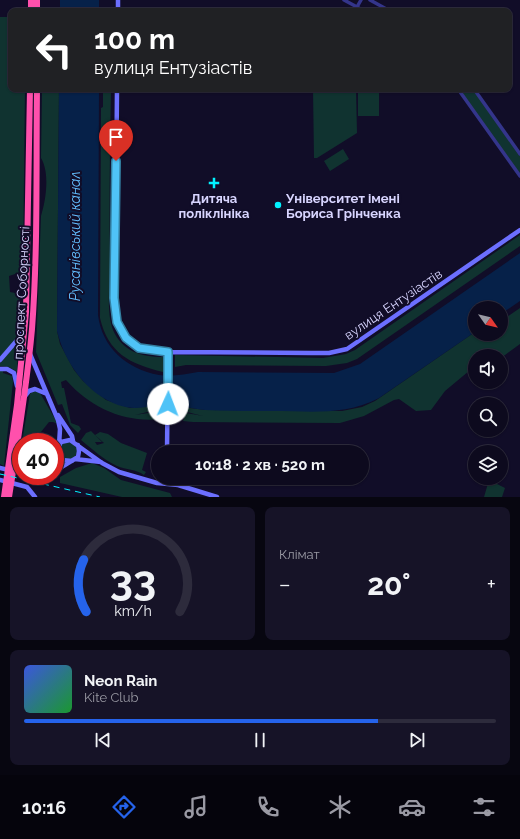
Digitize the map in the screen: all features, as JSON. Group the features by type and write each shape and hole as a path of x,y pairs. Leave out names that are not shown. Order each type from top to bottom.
{"highway":[{"name":"проспект Соборності","path":"15,433 28,287 30,92"},
{"name":"проспект Соборності","path":"17,433 24,398 35,266 37,92"},
{"name":"проспект Соборності","path":"4,497 12,457"},
{"name":"проспект Соборності","path":"9,497 12,467"}],"street":[{"path":"344,0 357,7 361,0"},
{"path":"370,0 385,8"},
{"name":"вулиця Ентузіастів","path":"117,92 115,314 121,331 132,344 146,350 168,352 329,353 346,349 520,230"},
{"path":"460,92 520,176"},
{"path":"476,92 520,154"},
{"path":"0,360 21,335 26,319"},
{"path":"29,351 54,409 60,426 60,433"},
{"path":"167,445 168,352"},
{"path":"0,369 7,369 15,376 17,404"},
{"path":"24,398 31,389 40,390 47,395"},
{"path":"54,409 74,441 102,463 127,474 151,481"},
{"path":"64,440 74,441"},
{"path":"64,466 74,460 79,454 78,445"},
{"path":"64,460 102,463"},
{"path":"0,468 12,471"},
{"path":"0,480 26,487 35,497"},
{"path":"172,485 217,497"}],"green space":[{"path":"0,17 8,17 8,92 25,92 23,267 18,273 9,276 10,292 15,293 22,303 20,330 13,343 0,357"},
{"path":"42,92 59,92 57,331 60,344 74,370 83,381 106,400 130,408 166,405 206,410 342,411 362,407 375,401 468,337 468,341 508,341 508,316 520,308 520,344 508,353 508,349 468,349 468,372 445,391 431,410 416,411 399,399 394,400 364,416 340,423 193,422 183,421 186,413 203,416 175,409 160,409 135,415 161,411 161,419 134,419 109,412 97,406 76,390 66,380 61,382 62,388 64,388 71,423 79,426 81,429 78,433 70,425 62,404 58,405 36,352 41,216 46,187 46,171 41,158"},
{"path":"103,92 111,92 109,298 111,323 117,337 127,348 147,356 163,357 163,372 140,365 122,355 109,340 100,318 101,108 103,107"},
{"path":"313,92 356,92 357,133 317,158 314,158"},
{"path":"358,92 379,92 379,116 358,116"},
{"path":"460,92 476,92 520,155 520,175"},
{"path":"343,149 349,159 330,171 324,161"},
{"path":"520,235 520,246 357,359 347,363 326,366 186,365 175,367 175,355 323,358 346,354 355,350"},
{"path":"18,342 17,372 9,367 0,366 0,363"},
{"path":"3,370 3,373 12,376 13,382 4,466 0,464 0,371"},
{"path":"34,390 40,393 58,424 49,422 41,432 24,433 30,394"},
{"path":"91,431 95,435 100,432 108,434 121,443 147,453 142,470 146,472 144,475 112,464 81,440 86,433","holes":["95,435 104,443 97,445 95,442 102,442"]},
{"path":"68,442 71,443 77,451 74,457 68,460 64,458 64,444"},
{"path":"92,463 104,468 121,480 170,493 172,497 122,497 64,484 64,475 76,468"},
{"path":"488,485 499,485 505,488 502,497 484,497"}],"water":[{"path":"60,0 99,0 99,8 60,8"},
{"name":"Русанівський канал","path":"59,92 99,92 98,315 100,327 110,346 118,355 136,368 147,372 164,376 198,372 334,373 360,364 520,253 520,301 508,309 508,301 468,301 468,337 379,398 353,408 314,412 205,410 174,405 138,408 125,407 107,400 96,393 78,376 65,354 57,331"}],"pier":[{"path":"163,373 173,373 173,407 163,407"}],"railway":[{"path":"0,474 100,497"}],"place":[{"name":"Дитяча поліклініка","path":"214,183"},
{"name":"Університет імені Бориса Грінченка","path":"278,205"}],"route":[{"path":"116,161 115,314 121,331 132,344 146,350 168,352 168,404"}]}
